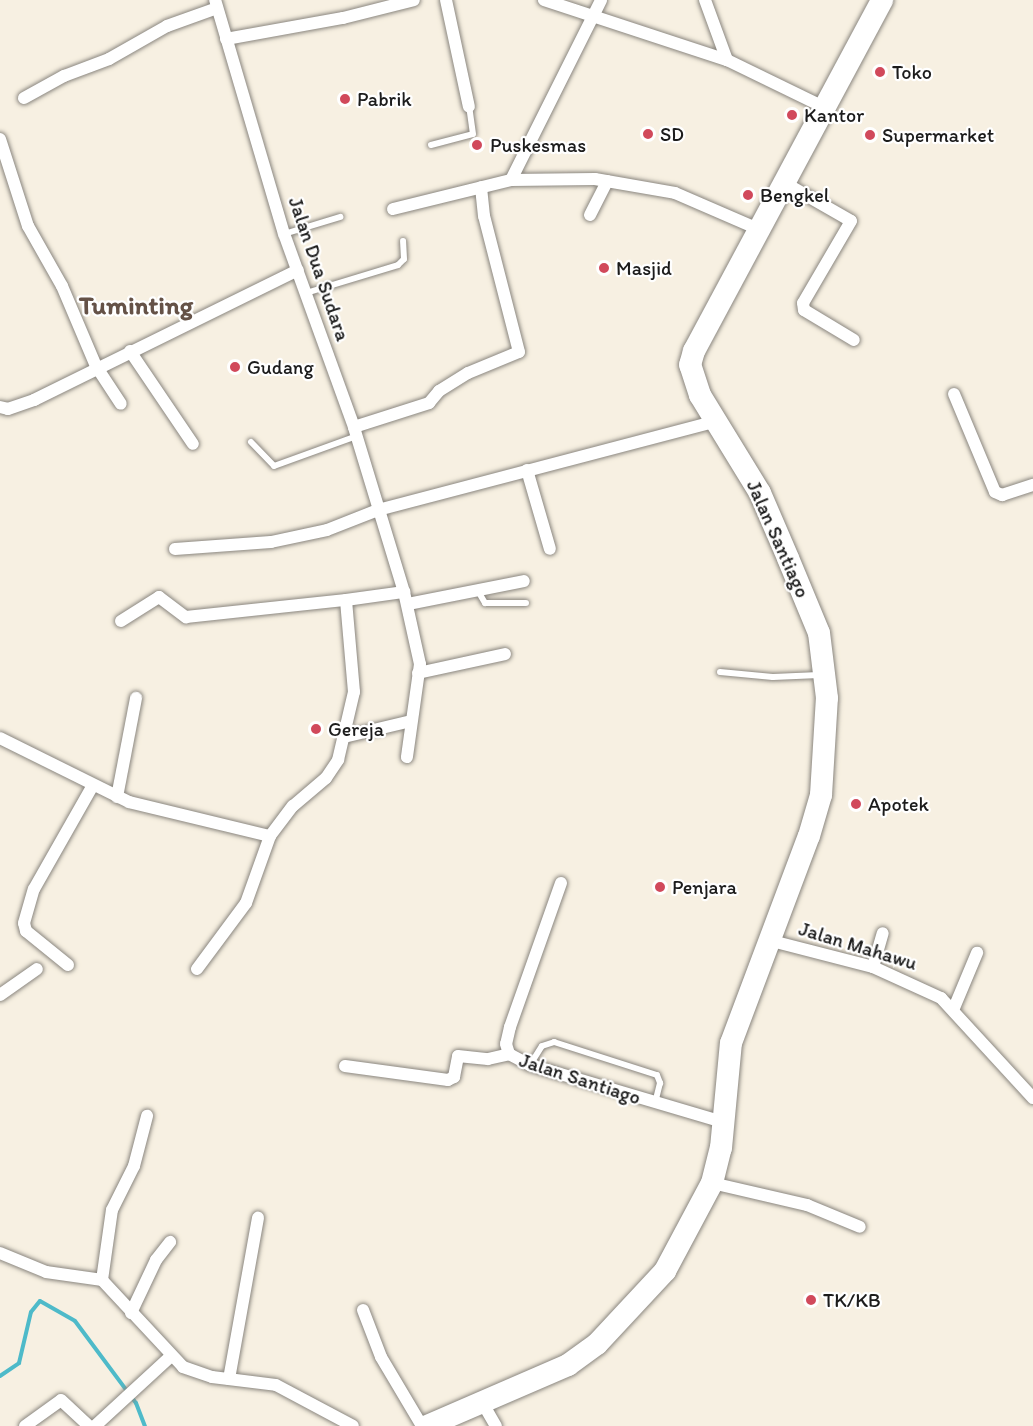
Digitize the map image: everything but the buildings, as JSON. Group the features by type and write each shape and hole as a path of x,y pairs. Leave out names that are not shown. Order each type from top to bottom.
{"highway":[{"name":"Jalan Santiago","path":"425,1426 568,1365 597,1344 665,1271 712,1183 723,1122 731,1043 809,836 821,795 826,754 826,674 819,633 760,493 714,422 693,379 693,351 882,0"}],"street":[{"path":"226,39 343,18 414,0"},
{"path":"446,0 469,107"},
{"path":"544,0 592,18 727,60 824,107"},
{"path":"510,180 601,0"},
{"path":"705,0 727,60"},
{"path":"24,98 117,55 167,26 216,4"},
{"name":"Jalan Dua Sudara","path":"216,4 284,234 356,431 406,598 418,673 407,757"},
{"path":"0,139 28,226 62,286 96,366 121,404"},
{"path":"393,209 510,180 607,181 675,193 758,229"},
{"path":"590,215 607,181"},
{"path":"783,182 851,221 803,303 804,310 854,340"},
{"path":"356,431 429,403 439,391 468,373 519,352 484,216 481,187"},
{"path":"0,407 8,409 34,400 96,366 298,270"},
{"path":"130,351 193,444"},
{"path":"954,394 995,492 1002,495 1033,485"},
{"path":"175,549 271,542 327,530 378,510 714,422"},
{"path":"527,470 550,549"},
{"path":"121,621 159,597 186,617 346,600 406,598 478,591 524,581"},
{"path":"198,969 246,903 270,836 293,806 334,770 354,692 346,600"},
{"path":"418,673 505,654"},
{"path":"117,797 136,698"},
{"path":"344,737 411,721"},
{"path":"0,738 92,787 117,797 270,836"},
{"path":"68,965 26,931 24,923 34,889 92,787"},
{"name":"Jalan Santiago","path":"561,883 510,1027 506,1044 509,1054 530,1065 723,1122"},
{"path":"873,967 883,933"},
{"name":"Jalan Mahawu","path":"768,940 873,967 920,986 954,1008 1033,1098"},
{"path":"954,1008 977,953"},
{"path":"0,995 37,969"},
{"path":"345,1066 448,1080 454,1077 458,1056 488,1059 509,1054"},
{"path":"102,1280 112,1210 134,1166 147,1116"},
{"path":"712,1183 807,1205 860,1227"},
{"path":"229,1379 258,1218"},
{"path":"130,1313 156,1260 170,1242"},
{"path":"0,1253 46,1272 102,1280 171,1356 196,1374 276,1385 353,1426"},
{"path":"363,1310 381,1357 425,1426"},
{"path":"95,1426 171,1356"},
{"path":"25,1426 60,1400 89,1426"},
{"path":"482,1402 496,1426"}],"lane":[{"path":"431,144 474,134 469,107"},
{"path":"284,234 340,217"},
{"path":"306,293 398,265 404,259 403,241"},
{"path":"250,442 274,466 356,431"},
{"path":"478,591 485,603 526,603"},
{"path":"720,672 773,678 826,674"},
{"path":"530,1065 545,1043 554,1042 657,1075 660,1083 655,1103"}],"waterway":[{"path":"0,1376 19,1363 31,1312 40,1301 75,1321 136,1403 145,1426"}],"place":[{"name":"Toko","path":"880,72"},
{"name":"Pabrik","path":"345,99"},
{"name":"Kantor","path":"792,115"},
{"name":"SD","path":"648,134"},
{"name":"Supermarket","path":"870,135"},
{"name":"Puskesmas","path":"477,145"},
{"name":"Bengkel","path":"748,195"},
{"name":"Masjid","path":"604,268"},
{"name":"Gudang","path":"235,367"},
{"name":"Gereja","path":"316,729"},
{"name":"Apotek","path":"856,804"},
{"name":"Penjara","path":"660,887"},
{"name":"TK/KB","path":"811,1300"}],"district":[{"name":"Tuminting","path":"136,306"}]}
